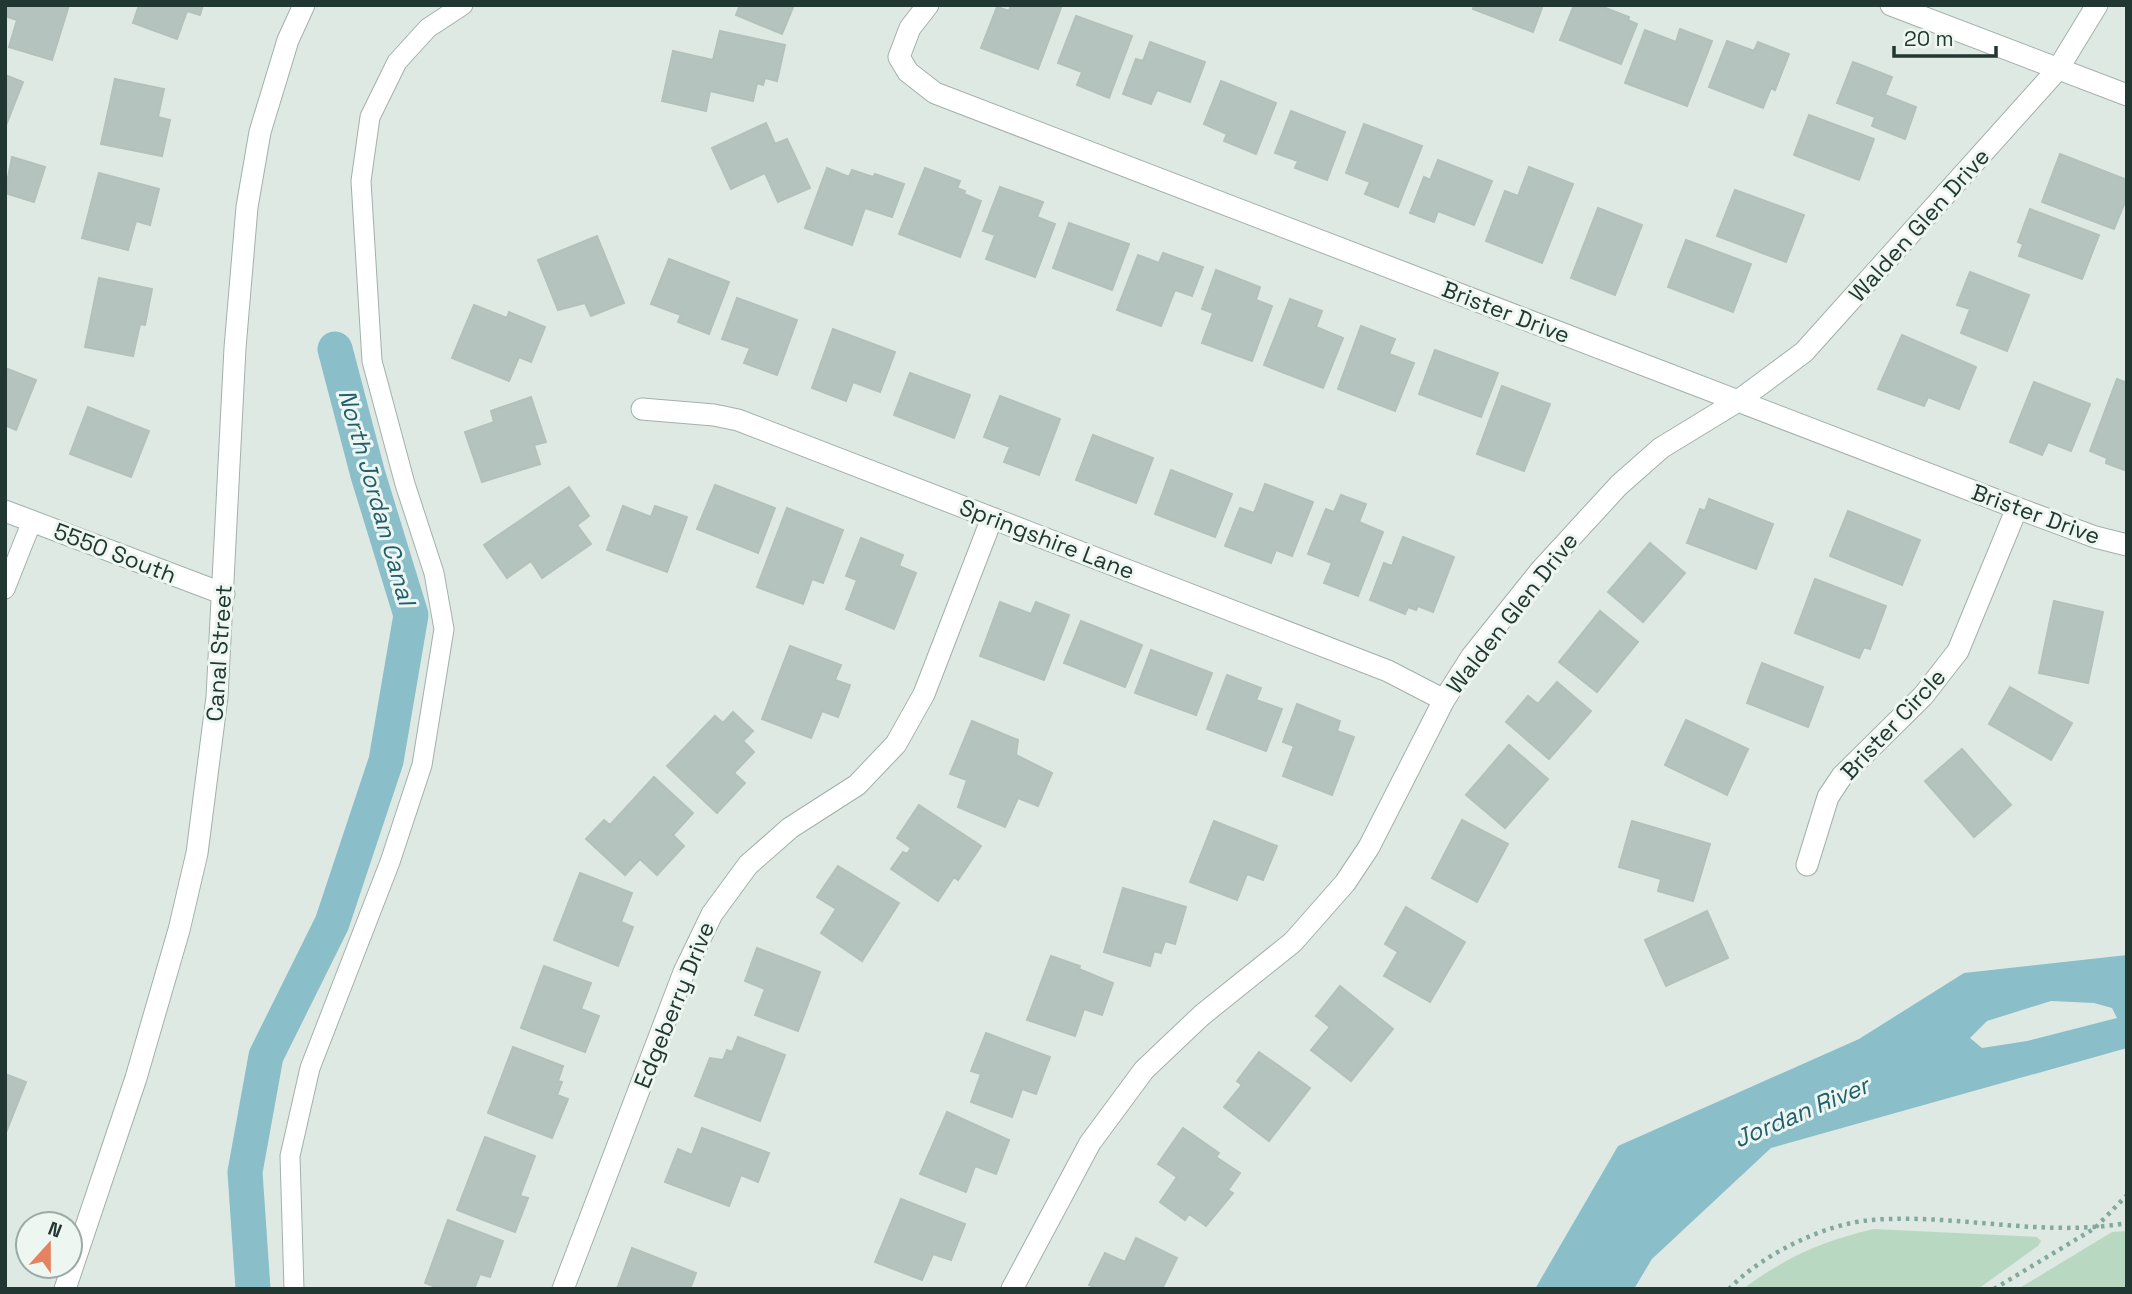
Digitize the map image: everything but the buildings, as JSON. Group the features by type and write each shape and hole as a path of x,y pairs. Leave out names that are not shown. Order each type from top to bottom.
{"street":[{"name":"Canal Street","path":"65,1289 136,1078 179,930 197,853 217,698 235,348 247,207 260,132 288,40 304,5"},
{"name":"Brister Drive","path":"928,5 911,28 899,57 908,72 920,83 951,100 2017,508 2095,537 2127,545"},
{"path":"1891,5 2127,95"},
{"name":"Walden Glen Drive","path":"1012,1289 1090,1143 1144,1070 1202,1015 1293,942 1345,883 1375,838 1444,700 1472,656 1505,613 1619,485 1661,448 1738,401 1804,352 2058,69 2097,5"},
{"name":"Springshire Lane","path":"642,409 714,415 738,420 1388,671 1444,700"},
{"name":"Brister Circle","path":"1807,865 1828,797 1842,776 1923,696 1958,651 2017,508"},
{"name":"5550 South","path":"5,511 224,594"},
{"name":"Edgeberry Drive","path":"563,1289 684,972 712,914 748,865 790,828 857,785 896,744 924,694 992,518"}],"lane":[{"path":"294,1289 290,1156 310,1068 390,862 422,765 444,629 434,573 405,484 372,361 361,181 370,117 397,62 428,28 463,5"},
{"path":"5,589 32,521"}],"path":[{"path":"1994,1289 2095,1228 2127,1195"},
{"path":"1729,1289 1744,1273 1783,1249 1818,1234 1869,1220 1931,1220 2022,1228 2095,1228 2127,1223"}],"green space":[{"path":"1874,1229 2037,1237 2041,1241 2038,1246 1978,1289 1743,1289 1774,1268 1805,1252"},
{"path":"2127,1231 2127,1289 2018,1289 2112,1232"}],"water":[{"name":"Jordan River","path":"2127,955 2127,1048 1771,1148 1652,1259 1634,1289 1535,1289 1618,1146 1859,1039 1964,973","holes":["2051,1001 2094,1003 2112,1008 2117,1018 2027,1041 1982,1048 1970,1038 1987,1021"]}],"waterway":[{"name":"North Jordan Canal","path":"253,1289 245,1172 266,1056 332,923 386,761 411,615 368,475 335,349"}]}
